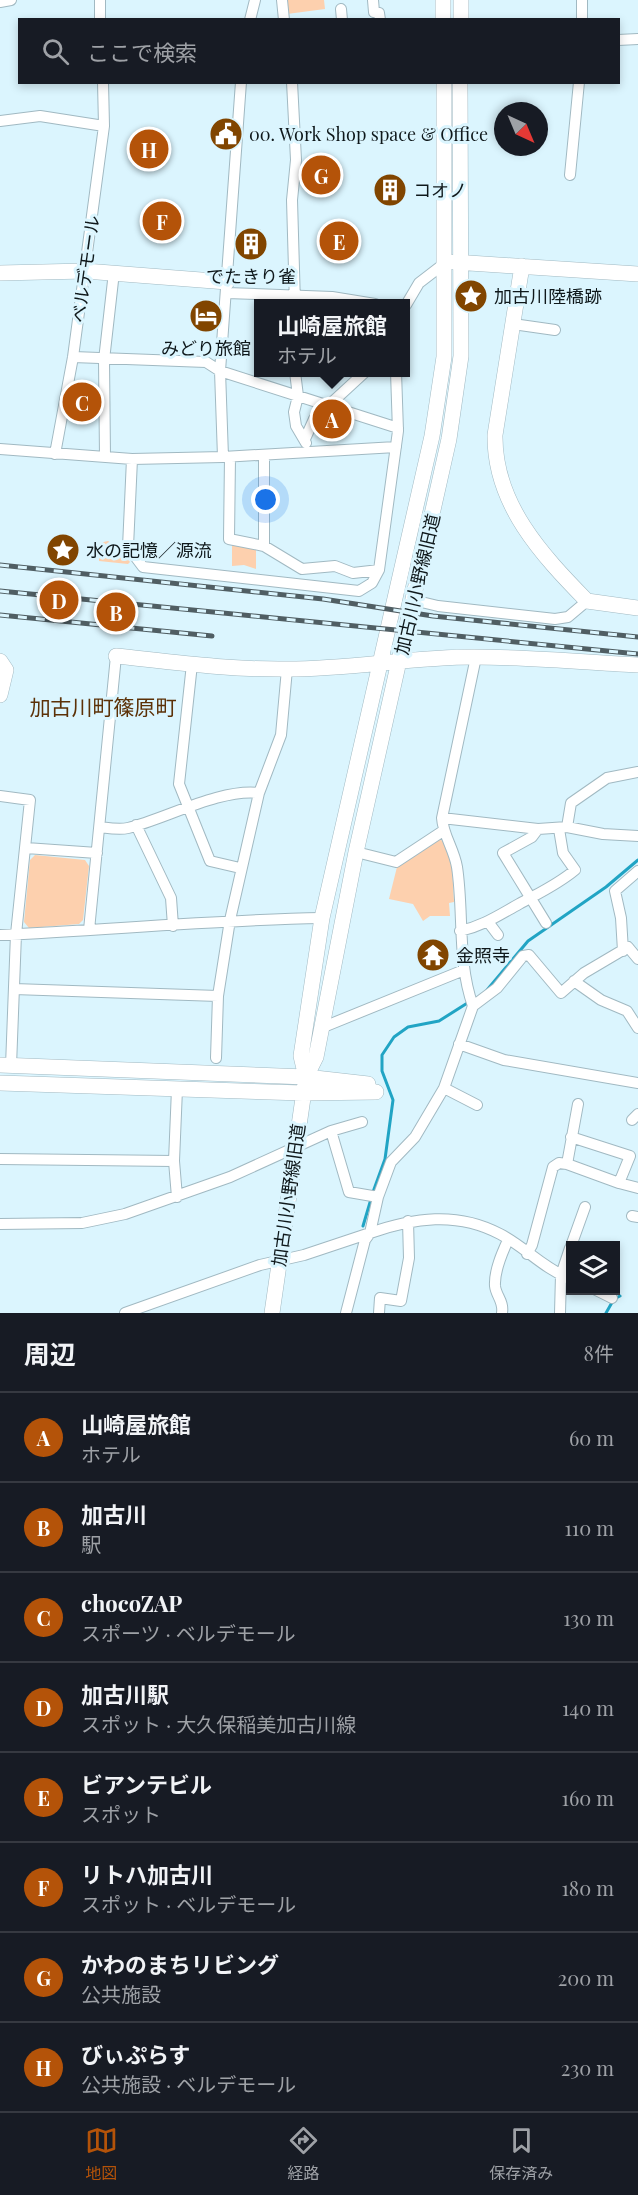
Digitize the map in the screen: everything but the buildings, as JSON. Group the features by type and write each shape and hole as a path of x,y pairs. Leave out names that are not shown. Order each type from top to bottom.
{"street":[{"path":"0,2 11,0"},
{"path":"100,0 100,18"},
{"path":"250,18 255,0"},
{"path":"282,0 284,18"},
{"path":"373,0 374,12 380,13 380,18"},
{"path":"443,0 443,18"},
{"path":"461,0 461,18"},
{"path":"582,0 582,18"},
{"path":"620,40 638,39"},
{"name":"ベルデモール","path":"55,454 73,357 104,126 103,84"},
{"path":"241,84 220,371 227,457 229,539 264,546 302,569 335,566 353,573 379,570"},
{"path":"292,84 296,160 292,200 295,299"},
{"name":"加古川小野線旧道","path":"272,1313 304,1085 302,1056 322,918 432,436 444,357 444,84"},
{"name":"加古川小野線旧道","path":"304,1085 316,1057 356,852 448,442 457,387 461,356 462,260 460,84"},
{"path":"570,176 579,84"},
{"path":"0,121 40,116 104,126"},
{"path":"409,299 419,283 445,263 462,260 638,274"},
{"path":"522,266 495,435 495,448 501,475 518,519 528,536 587,601 638,608"},
{"path":"105,457 104,360 114,272"},
{"path":"0,273 114,272 227,287 290,299"},
{"path":"307,299 332,297 346,299"},
{"path":"513,324 555,330"},
{"path":"73,357 104,360 206,362 220,371 398,428"},
{"path":"296,377 298,396 294,412 296,426 305,439 308,453"},
{"path":"305,439 314,419 360,377"},
{"path":"132,459 128,547 143,567 351,591 366,588 372,583 379,570 398,428 396,377"},
{"path":"0,449 132,459 227,457 396,447"},
{"path":"264,455 264,546"},
{"path":"413,600 438,606 555,619 568,617 587,601"},
{"path":"89,930 116,656 192,664 287,669 476,657 638,665"},
{"path":"473,1006 464,970 457,869 449,840 443,831 442,818 476,657"},
{"path":"0,661 6,670 0,694"},
{"path":"192,664 178,784 210,861 240,868"},
{"path":"216,1058 218,996 230,920 258,793 281,735 287,669"},
{"path":"460,932 489,923 530,898 552,889 575,870 563,853 563,828 571,803 607,778 638,772"},
{"path":"100,827 126,829 188,807 247,791 258,793"},
{"path":"0,796 30,800 16,934 14,989 6,1066 375,1088"},
{"path":"442,818 538,829 563,828 638,836"},
{"path":"136,825 171,898 173,926"},
{"path":"538,829 532,837 503,853 546,923"},
{"path":"356,852 396,862 443,831"},
{"path":"26,848 97,853"},
{"path":"623,951 621,918 615,891 638,871"},
{"path":"0,935 173,926 230,920 322,918"},
{"path":"489,923 498,935"},
{"path":"346,1313 365,1240 370,1233 378,1197 391,1162 415,1137 444,1088 473,1006 498,988 523,956 529,956 561,993 574,981 628,947 638,959"},
{"path":"321,1028 464,970"},
{"path":"574,981 601,1000 627,1011 638,1028"},
{"path":"14,989 218,996"},
{"path":"459,1044 504,1060 638,1083"},
{"path":"0,1083 177,1089 304,1085"},
{"path":"444,1088 477,1105"},
{"path":"177,1089 174,1161 177,1197"},
{"path":"567,1164 578,1104"},
{"path":"0,1224 82,1223 125,1214 177,1197 332,1131 362,1122"},
{"path":"332,1131 349,1192 378,1197"},
{"path":"571,1137 630,1156 619,1183"},
{"path":"0,1159 174,1161"},
{"path":"527,1254 532,1245 553,1167 559,1163 638,1188"},
{"path":"573,1241 585,1207"},
{"path":"125,1313 280,1260 418,1219 465,1221 500,1234 527,1254 566,1277 560,1313"},
{"path":"380,1313 380,1299 401,1301 409,1258 408,1221"},
{"path":"502,1313 503,1305 495,1287 500,1257 508,1240"},
{"path":"606,1295 612,1298"}],"shaded area":[{"path":"287,0 324,0 325,9 287,14"},
{"path":"108,541 120,549 130,562 128,564 99,561 99,543"},
{"path":"232,542 256,547 256,569 244,565 232,566"},
{"path":"438,839 443,841 452,866 454,902 449,903 450,916 430,916 423,921 413,904 389,899 397,867"},
{"path":"35,855 85,860 89,866 83,920 79,924 29,928 24,922 30,860"}],"waterway":[{"path":"487,990 528,941 606,887 638,860"},
{"path":"373,1192 385,1159 393,1100 382,1071 382,1055 394,1037 408,1027 439,1021 469,1002"},
{"path":"363,1226 371,1199"},
{"path":"606,1313 614,1299 620,1296"}],"railway":[{"path":"0,565 323,599 433,616 638,637"},
{"path":"0,591 638,654"},
{"path":"0,615 212,636"}],"place":[{"name":"00. Work Shop space & Office","path":"226,134"},
{"name":"びぃぷらす","path":"149,149"},
{"name":"かわのまちリビング","path":"321,175"},
{"name":"コオノ","path":"390,190"},
{"name":"リトハ加古川","path":"162,221"},
{"name":"ビアンテビル","path":"339,241"},
{"name":"でたきり雀","path":"251,244"},
{"name":"加古川陸橋跡","path":"471,296"},
{"name":"みどり旅館","path":"206,316"},
{"name":"chocoZAP","path":"82,402"},
{"name":"山崎屋旅館","path":"332,419"},
{"name":"水の記憶／源流","path":"63,550"},
{"name":"加古川駅","path":"59,600"},
{"name":"加古川","path":"116,612"},
{"name":"金照寺","path":"433,955"}],"district":[{"name":"加古川町篠原町","path":"103,706"}]}
